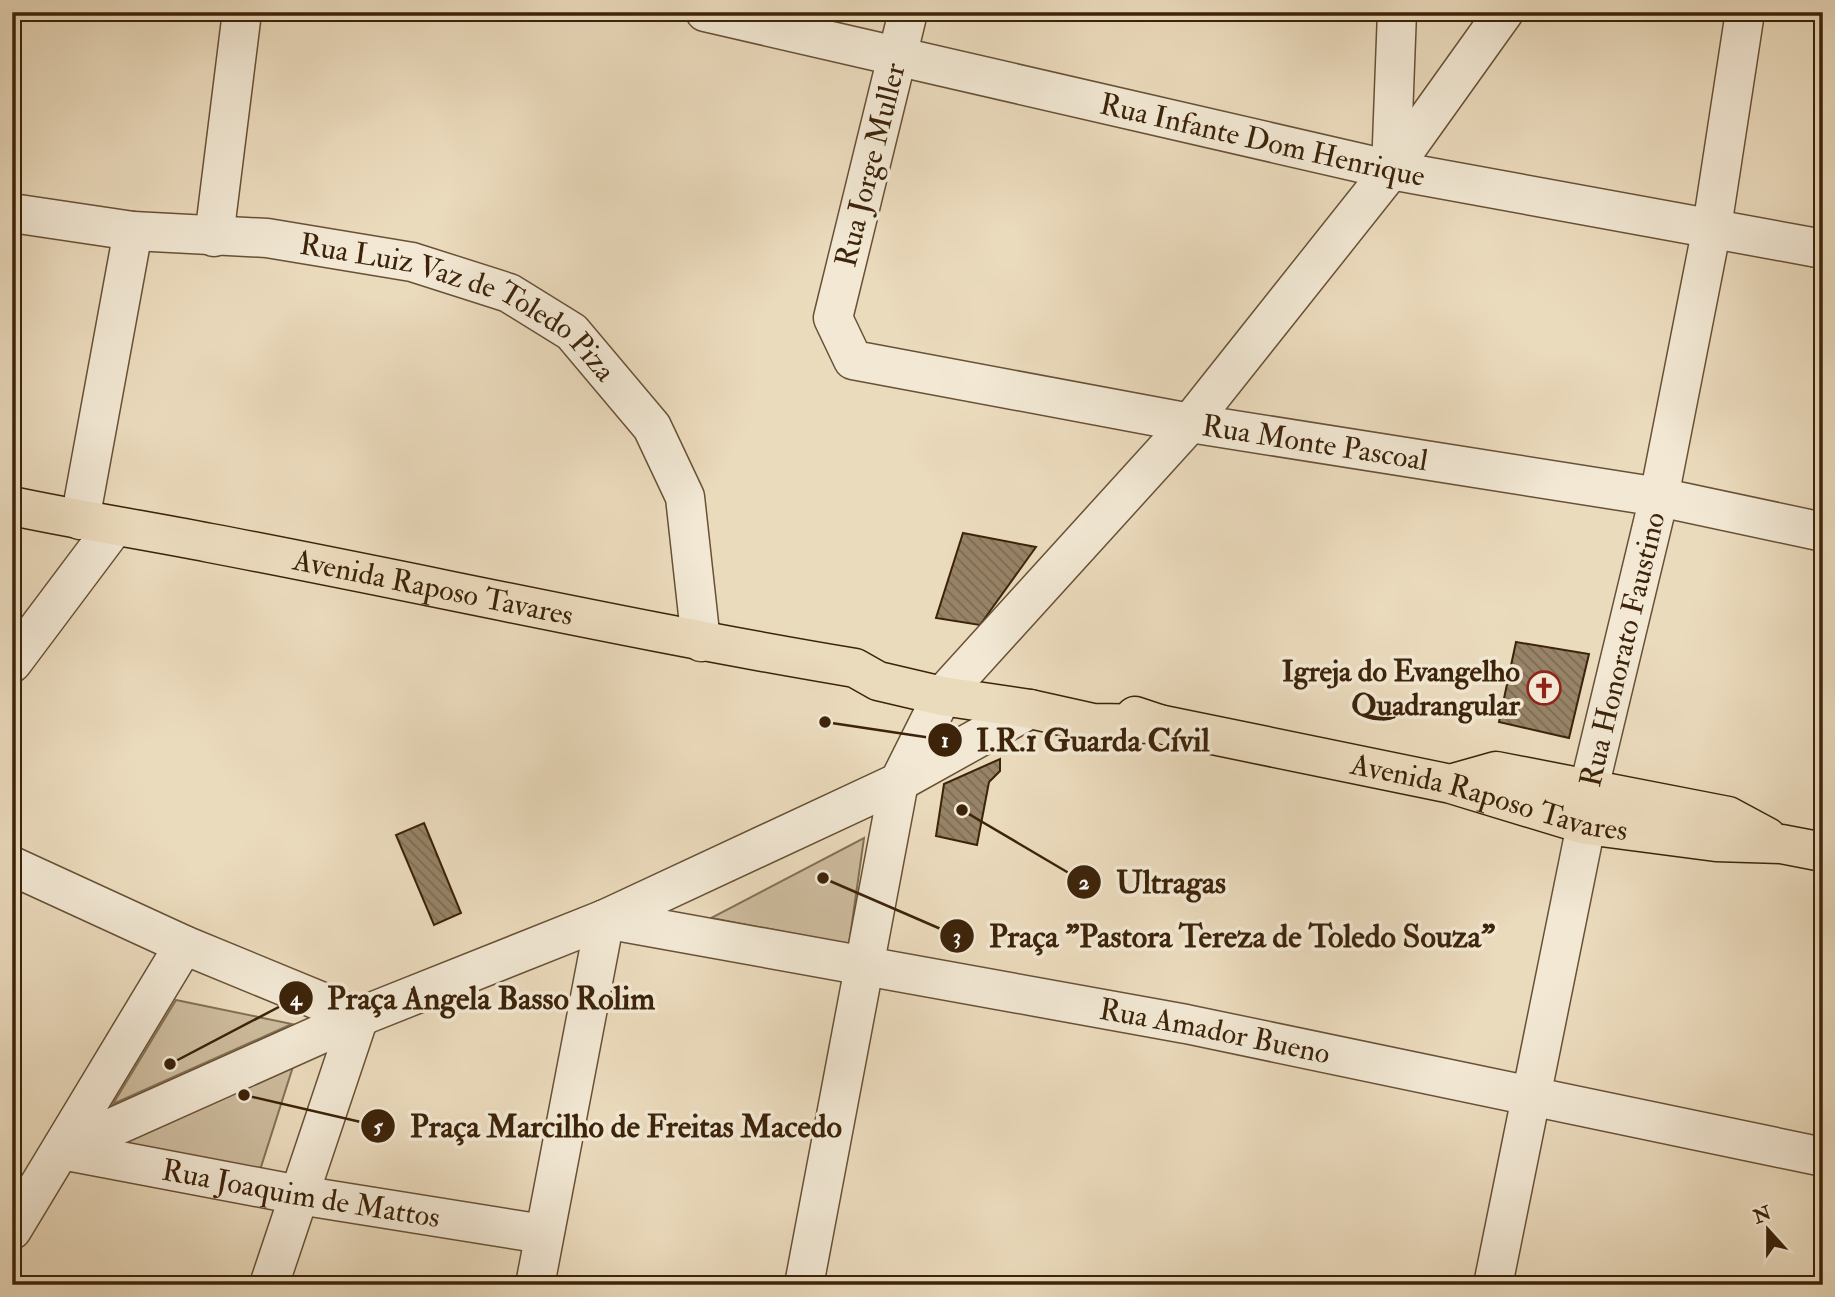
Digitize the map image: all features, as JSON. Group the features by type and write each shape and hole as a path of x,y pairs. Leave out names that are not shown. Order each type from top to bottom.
{"main road":[{"name":"Avenida Raposo Tavares","path":"12,506 97,524 208,542 701,642 855,668 875,664 1030,709 1093,723 1159,724"},
{"name":"Avenida Raposo Tavares","path":"950,687 1080,699 1159,724 1451,784 1496,771 1588,806"},
{"path":"1588,806 1728,816 1781,844 1823,852"}],"street":[{"path":"214,237 242,12"},
{"name":"Rua Infante Dom Henrique","path":"705,12 1391,170 1823,248"},
{"name":"Rua Jorge Muller","path":"833,318 908,12"},
{"path":"1391,170 1397,12"},
{"name":"Rua Honorato Faustino","path":"1493,1285 1588,806 1659,497 1712,227 1745,12"},
{"path":"804,1285 899,782 950,687 1190,423 1391,170 1495,14"},
{"name":"Rua Luiz Vaz de Toledo Piza","path":"12,213 133,231 267,238 412,262 509,293 572,332 652,427 685,497 701,642"},
{"path":"12,663 97,524 133,231"},
{"name":"Rua Monte Pascoal","path":"833,318 853,359 1190,423 1659,497 1823,533"},
{"path":"62,1150 359,1017 605,919 899,782 1030,709"},
{"path":"12,866 184,945 359,1017"},
{"path":"535,1285 605,919"},
{"name":"Rua Amador Bueno","path":"605,919 1186,1024 1823,1157"},
{"path":"12,1230 184,945"},
{"path":"269,1285 359,1017"},
{"name":"Rua Joaquim de Mattos","path":"62,1150 299,1195 543,1234"}],"shaded area":[{"path":"864,838 849,944 711,918"},
{"path":"176,1000 292,1024 113,1104"},
{"path":"298,1051 260,1170 112,1140"}],"building":[{"path":"963,533 1036,547 980,625 936,618"},
{"name":"Igreja do Evangelho Quadrangular","path":"1516,642 1589,654 1569,738 1499,722"},
{"path":"1000,759 1000,771 989,782 977,845 936,836 944,784"},
{"path":"424,823 461,913 434,925 396,835"}],"place":[{"name":"Igreja do Evangelho Quadrangular","path":"1544,688"},
{"name":"I.R.1 Guarda Cívil","path":"825,722"},
{"name":"Ultragas","path":"962,810"},
{"name":"Praça \"Pastora Tereza de Toledo Souza\"","path":"823,878"},
{"name":"Praça Angela Basso Rolim","path":"170,1064"},
{"name":"Praça Marcilho de Freitas Macedo","path":"244,1095"}]}
